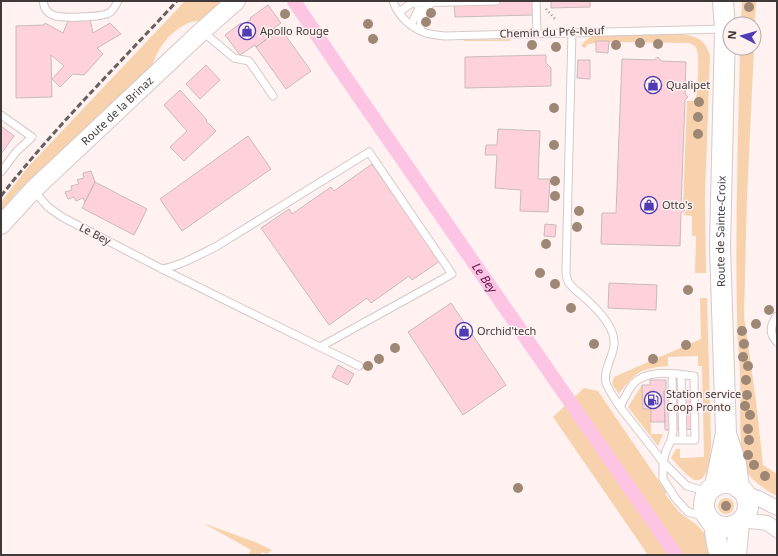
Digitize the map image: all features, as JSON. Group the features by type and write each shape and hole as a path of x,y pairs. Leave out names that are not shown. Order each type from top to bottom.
{"main road":[{"name":"Route de Sainte-Croix","path":"723,1 724,16"},
{"name":"Route de Sainte-Croix","path":"727,16 730,1"},
{"name":"Route de Sainte-Croix","path":"712,489 726,433 720,247 724,56"},
{"name":"Route de Sainte-Croix","path":"726,433 736,464 742,490"},
{"path":"711,520 719,526 729,527 740,521 746,513 748,506 747,499 742,490 727,483 712,489 705,497 704,504 711,520 720,555"},
{"path":"736,555 740,521"}],"street":[{"name":"Route de la Brinaz","path":"1,225 33,190 202,30 236,1"},
{"path":"742,490 777,508"},
{"path":"740,521 767,523 777,530"}],"lane":[{"path":"43,1 43,5 48,12 59,17 105,15 111,12 118,1"},
{"path":"399,12 414,3 496,1"},
{"path":"536,1 537,33"},
{"name":"Chemin du Pré-Neuf","path":"395,2 402,17 411,25 426,33 445,36 722,29"},
{"path":"411,25 419,8 419,6 414,3"},
{"path":"421,31 420,26 423,16 428,5 432,3"},
{"path":"202,30 234,58 249,61 273,96"},
{"path":"572,32 566,271 569,283 586,298 612,331 614,346 607,370 606,381 610,392 663,462 677,478 687,486 712,489"},
{"path":"1,115 32,137 16,152 1,172"},
{"path":"162,269 172,267 192,259 217,246 369,152 452,274 320,347"},
{"name":"Le Bey","path":"33,190 48,207 62,217 162,269 359,366"},
{"path":"777,316 772,323 770,330 772,337 777,342"},
{"path":"620,406 633,384 642,377 655,374 694,376 695,440 671,440"},
{"path":"672,374 673,431 663,462 663,479 676,499 688,512 711,520"},
{"path":"682,375 682,440"}],"path":[{"path":"545,8 555,19"}],"shaded area":[{"path":"185,1 221,1 210,16 203,20 186,24 168,37 156,56 151,70 40,170 16,193 1,212 1,202 28,167"},
{"path":"742,1 756,1 755,16 741,16"},
{"path":"682,34 692,36 703,42 706,45 710,55 705,198 706,273 695,273 696,236 692,236 692,216 683,215 687,210 683,205 687,101 696,101 698,55 694,45 688,43 596,41 596,43 588,44 585,48 581,46 592,36"},
{"path":"465,40 511,40 463,41"},
{"path":"740,56 754,56 747,198 744,316 763,465 777,474 777,496 754,481 748,474 742,454 737,324 737,183"},
{"path":"700,298 707,298 711,444 707,471 700,480 695,480 686,474 671,458 676,449 680,449 680,458 704,457 702,366 698,366 698,356 668,357 668,366 651,368 639,372 619,394 612,384 614,377 701,339"},
{"path":"642,385 643,409 651,409 651,434 663,434 658,446 628,407"},
{"path":"584,388 598,391 667,493 665,494 679,512 697,525 708,537 713,555 648,555 553,417"},
{"path":"723,498 729,498 734,503 732,512 729,514 723,514 718,509 718,503"},
{"path":"203,523 255,542 272,550 267,554 262,552 260,555 248,555 251,550"}],"building":[{"path":"454,1 533,1 533,15 455,17"},
{"path":"551,1 590,1 590,7 551,8"},
{"path":"268,5 281,23 273,29 275,33 256,47 255,45 240,55 225,35 241,23 242,26"},
{"path":"69,19 78,21 90,19 93,33 110,23 121,34 97,48 103,54 84,75 73,74 60,87 52,79 64,66 51,55 52,97 16,98 16,26 44,25 45,23 63,33"},
{"path":"281,29 311,71 286,89 256,47"},
{"path":"596,41 609,41 608,53 596,52"},
{"path":"546,55 546,63 551,68 551,86 465,88 465,57"},
{"path":"658,57 661,61 686,62 685,94 688,97 685,100 681,207 685,210 681,213 680,246 601,244 602,213 616,213 622,59 654,60"},
{"path":"578,60 590,60 590,79 577,78"},
{"path":"206,65 220,80 200,99 186,84"},
{"path":"180,90 216,131 184,161 170,147 187,131 164,105"},
{"path":"1,126 14,136 1,154"},
{"path":"498,129 540,131 538,179 550,179 548,212 520,211 521,190 495,188 497,155 485,155 486,145 497,145"},
{"path":"248,136 271,169 182,231 160,199"},
{"path":"372,164 440,261 412,280 409,276 371,303 367,298 329,325 261,228 289,209 292,214 331,187 334,191"},
{"path":"91,171 95,182 85,202 83,198 76,201 74,197 68,199 65,192 72,190 71,186 79,184 77,180 84,178 83,173"},
{"path":"95,182 147,209 134,235 82,208"},
{"path":"545,224 556,225 555,237 544,236"},
{"path":"609,283 657,285 656,310 608,308"},
{"path":"451,303 506,385 463,415 408,332"},
{"path":"338,365 354,374 348,385 332,377"},
{"name":"Station service Coop Pronto","path":"650,380 666,380 666,391 664,391 665,422 651,422 651,409 643,409 642,385 650,385"},
{"path":"696,390 697,429 665,430 664,391"}],"waterway":[{"name":"Le Bey","path":"294,1 676,555"}],"railway":[{"path":"1,196 43,145 177,1"}],"place":[{"name":"Apollo Rouge","path":"247,31"},
{"name":"Qualipet","path":"653,85"},
{"name":"Otto's","path":"649,205"},
{"name":"Orchid'tech","path":"464,331"},
{"name":"Station service Coop Pronto","path":"653,400"}]}
